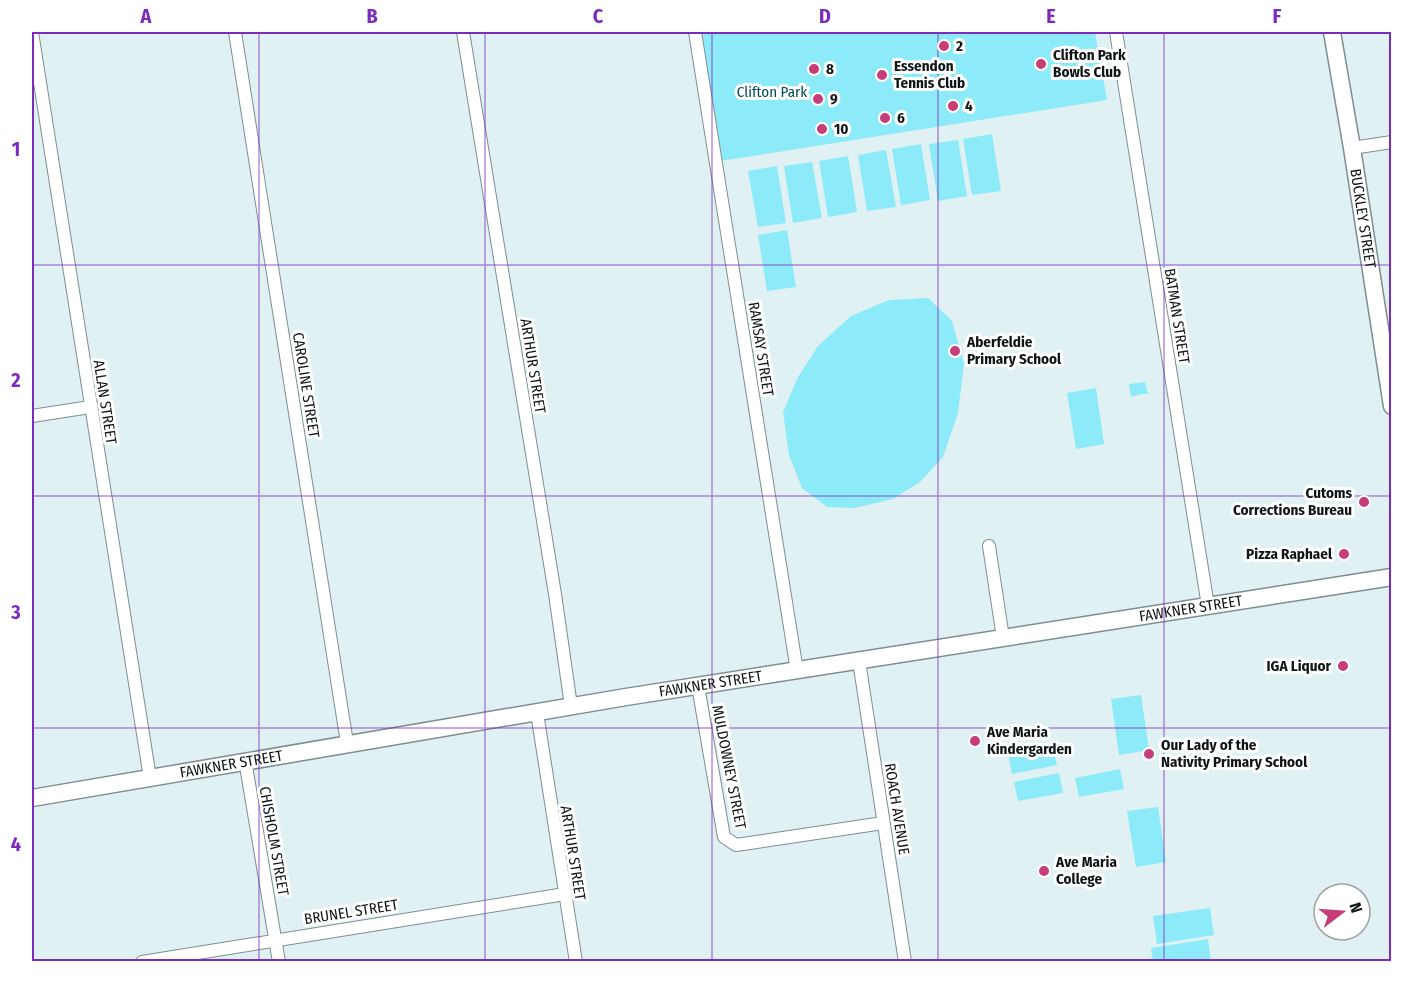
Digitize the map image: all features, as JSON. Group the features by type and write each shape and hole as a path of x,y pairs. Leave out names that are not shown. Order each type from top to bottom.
{"street":[{"name":"ALLAN STREET","path":"32,32 150,778"},
{"name":"CAROLINE STREET","path":"235,32 347,743"},
{"name":"ARTHUR STREET","path":"463,32 555,594 571,706"},
{"name":"RAMSAY STREET","path":"695,32 796,671"},
{"name":"BATMAN STREET","path":"1116,32 1208,606"},
{"name":"BUCKLEY STREET","path":"1332,32 1387,340 1392,406"},
{"path":"1352,148 1392,142"},
{"path":"32,416 90,407"},
{"path":"988,546 1003,639"},
{"name":"FAWKNER STREET","path":"32,798 571,706 1392,577"},
{"name":"ROACH AVENUE","path":"859,662 905,962"},
{"name":"MULDOWNEY STREET","path":"698,686 724,837 736,845 883,823"},
{"name":"ARTHUR STREET","path":"537,713 576,962"},
{"name":"CHISHOLM STREET","path":"245,760 279,962"},
{"name":"BRUNEL STREET","path":"142,962 565,894"}],"green space":[{"name":"Clifton Park","path":"702,32 1095,32 1107,100 721,161"},
{"path":"992,134 1001,191 972,195 963,139"},
{"path":"958,140 967,196 938,201 929,144"},
{"path":"921,144 930,200 901,205 892,149"},
{"path":"886,150 896,207 867,211 858,155"},
{"path":"848,156 857,212 828,217 819,161"},
{"path":"812,162 822,218 793,223 784,166"},
{"path":"777,166 786,223 758,227 748,171"},
{"path":"787,230 796,287 767,291 758,235"},
{"path":"928,298 952,321 964,364 958,413 943,457 920,482 893,499 854,508 827,507 802,488 789,455 783,412 798,377 818,346 851,316 889,300"},
{"path":"1145,382 1148,394 1131,397 1129,384"},
{"path":"1096,388 1104,444 1076,449 1067,393"},
{"path":"1141,695 1149,750 1119,755 1111,699"},
{"path":"1053,746 1057,765 1012,774 1008,754"},
{"path":"1120,769 1124,789 1079,797 1075,778"},
{"path":"1059,773 1063,793 1018,801 1014,782"},
{"path":"1158,807 1166,862 1136,867 1127,811"},
{"path":"1210,908 1214,935 1157,944 1153,916"},
{"path":"1208,939 1211,961 1153,961 1151,948"}],"place":[{"name":"2","path":"944,46"},
{"name":"Clifton Park Bowls Club","path":"1041,64"},
{"name":"8","path":"814,69"},
{"name":"Essendon Tennis Club","path":"882,75"},
{"name":"9","path":"818,99"},
{"name":"4","path":"953,106"},
{"name":"6","path":"885,118"},
{"name":"10","path":"822,129"},
{"name":"Aberfeldie Primary School","path":"955,351"},
{"name":"Cutoms Corrections Bureau","path":"1364,502"},
{"name":"Pizza Raphael","path":"1344,554"},
{"name":"IGA Liquor","path":"1343,666"},
{"name":"Ave Maria Kindergarden","path":"975,741"},
{"name":"Our Lady of the Nativity Primary School","path":"1149,754"},
{"name":"Ave Maria College","path":"1044,871"}]}
